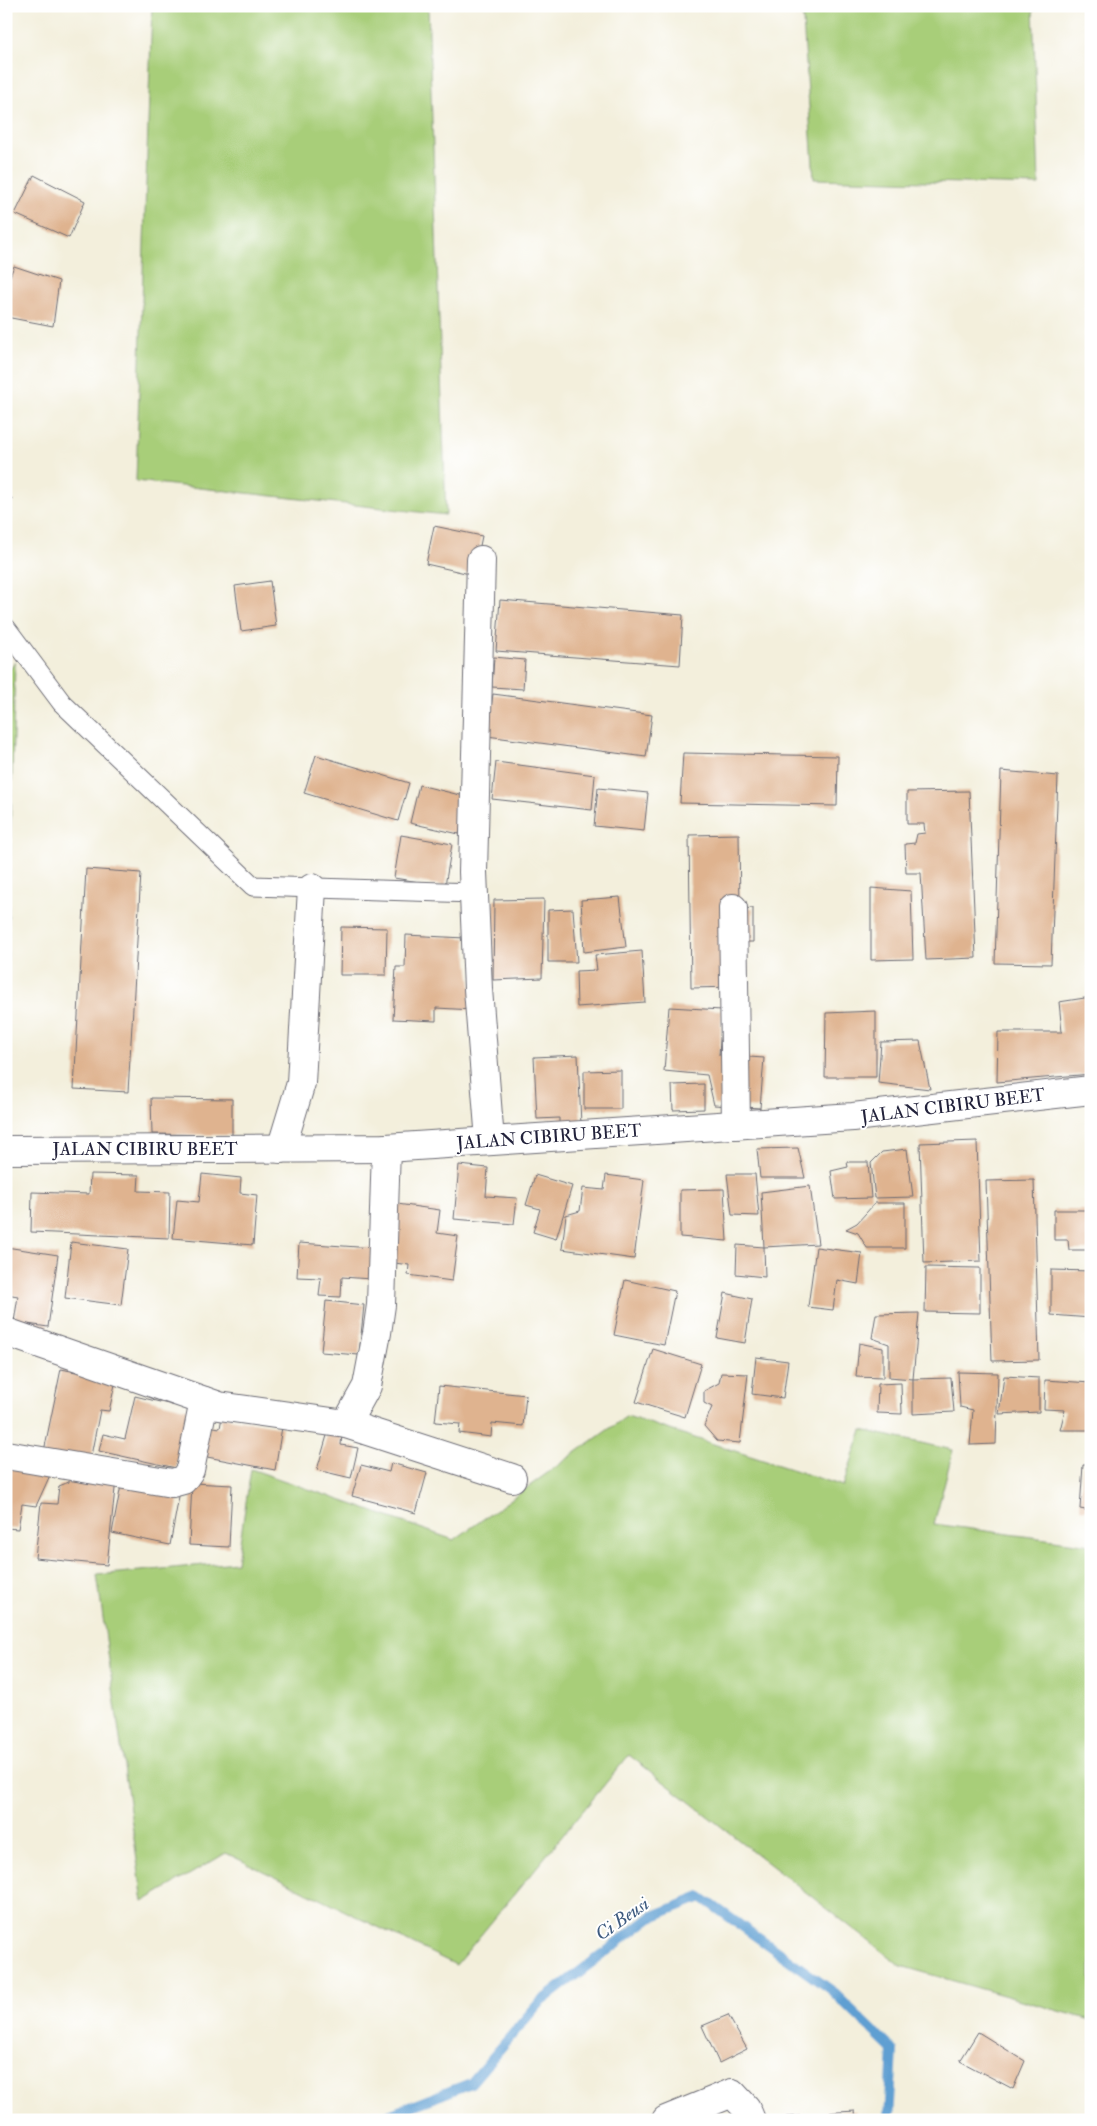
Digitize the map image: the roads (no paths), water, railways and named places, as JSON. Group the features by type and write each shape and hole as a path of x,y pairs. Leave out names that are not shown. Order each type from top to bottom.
{"street":[{"path":"482,560 474,781 474,893 478,989 490,1141"},
{"path":"281,1149 301,1083 312,888"},
{"path":"733,908 736,1125"},
{"name":"JALAN CIBIRU BEET","path":"6,1150 386,1148 853,1117 1091,1090"},
{"path":"346,1424 367,1386 377,1333 381,1305 386,1148"},
{"path":"6,1332 219,1406 346,1424 512,1478"},
{"path":"6,1455 172,1483 184,1480 190,1470 204,1401"},
{"path":"666,2120 732,2093 746,2108 751,2120"}],"lane":[{"path":"6,628 62,702 253,886 474,893"}],"waterway":[{"name":"Ci Beusi","path":"364,2120 384,2117 471,2083 539,2003 651,1917 701,1897 831,1990 893,2050 889,2120"}]}
